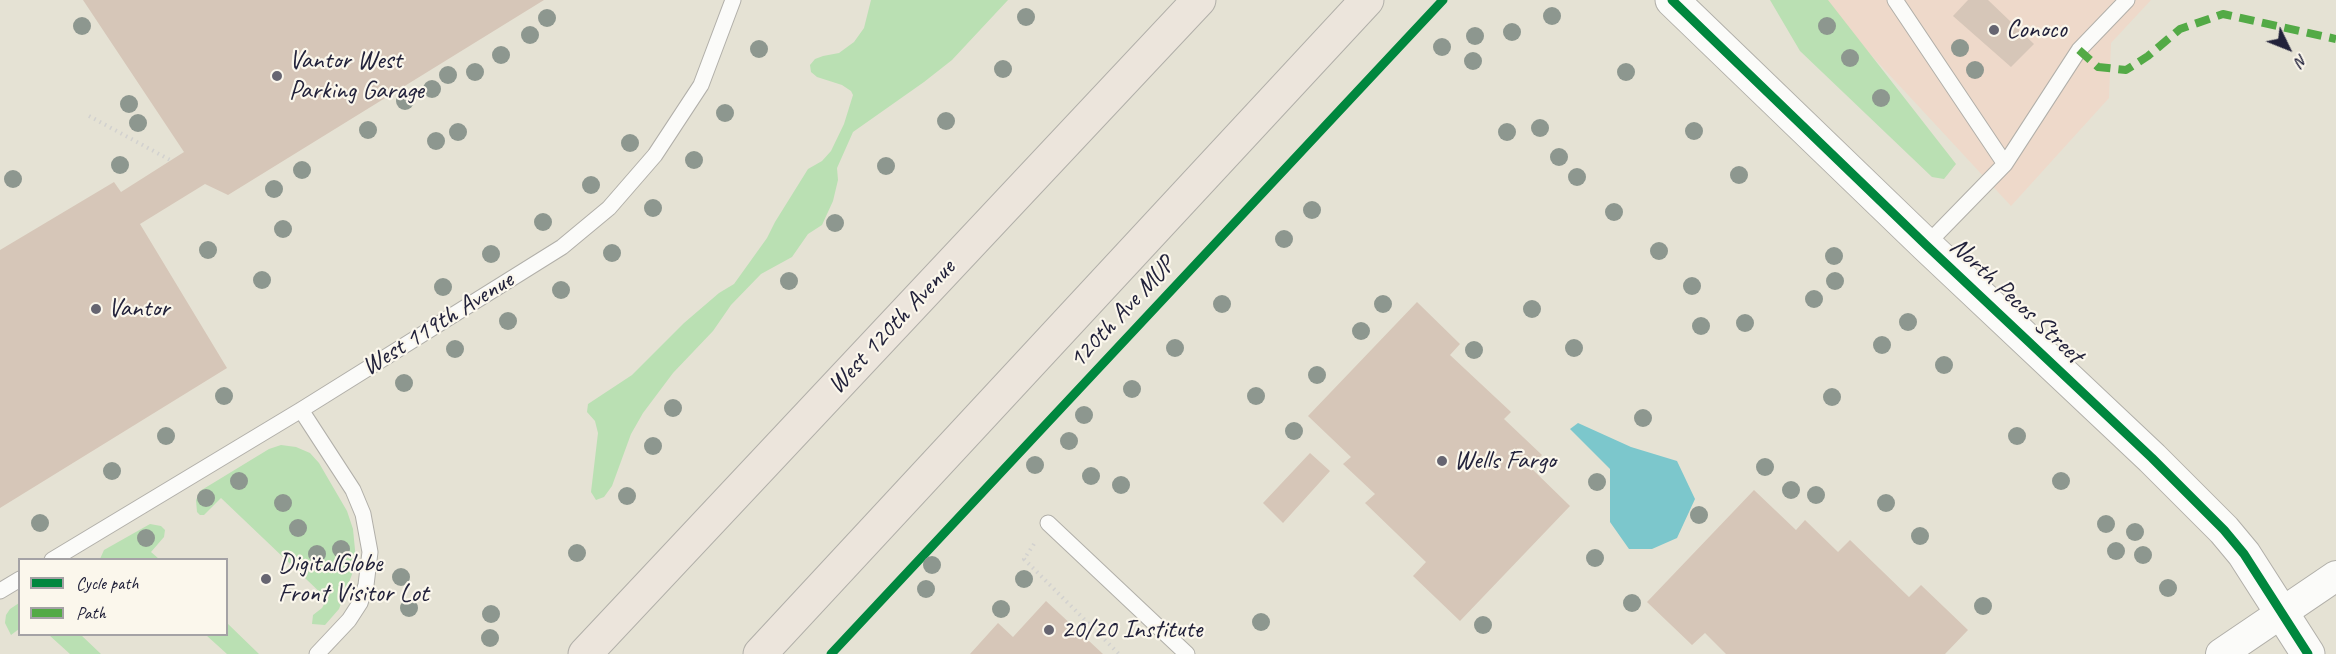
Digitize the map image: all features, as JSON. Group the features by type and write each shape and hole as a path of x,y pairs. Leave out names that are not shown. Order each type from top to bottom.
{"main road":[{"name":"West 120th Avenue","path":"585,654 1199,0"},
{"path":"760,654 1367,0"}],"street":[{"name":"North Pecos Street","path":"1672,0 1926,245 2152,458 2224,530 2244,554 2308,654"},
{"path":"2221,654 2336,576"}],"lane":[{"name":"West 119th Avenue","path":"55,558 301,410 562,247 609,208 655,155 701,86 733,0"},
{"path":"1895,0 2005,164"},
{"path":"1926,245 2005,164 2079,50 2127,0"},
{"path":"301,410 353,490 363,514 370,552 366,585 360,603 349,620 317,654"},
{"path":"1048,523 1188,654"},
{"path":"0,591 18,580"}],"path":[{"path":"89,116 172,161"},
{"path":"1024,559 1119,654"}],"shaded area":[{"path":"1820,0 2151,0 2111,43 2109,98 2011,206"}],"green space":[{"path":"871,0 1008,0 952,60 853,132 837,168 838,180 833,201 822,225 808,234 792,257 761,274 731,305 713,331 673,373 643,413 631,434 612,486 604,497 596,500 591,492 598,433 595,421 587,412 588,404 632,375 684,323 719,293 734,284 767,238 808,169 822,161 831,151 844,124 853,95 842,85 817,77 811,72 810,65 815,59 839,53 854,42 864,28"},
{"path":"1770,0 1828,0 1956,164 1944,179 1932,177 1800,51"},
{"path":"281,445 296,447 310,453 319,463 347,511 353,529 356,560 354,569 339,609 325,625 312,624 313,615 322,608 327,599 221,498 204,515 197,512 196,500 200,491 269,449"},
{"path":"150,524 161,526 165,530 164,537 151,552 158,558 100,558 104,550"},
{"path":"18,604 18,630 11,635 5,623 10,609"},
{"path":"228,624 259,654 227,654 207,636 228,636"},
{"path":"50,636 82,636 101,654 70,654"}],"water":[{"path":"1578,423 1631,447 1677,461 1695,499 1677,538 1652,549 1629,549 1610,522 1610,469 1570,429"}],"building":[{"path":"83,0 544,0 228,195 205,184 140,224 227,368 0,508 0,250 114,182 121,192 184,152"},
{"name":"Conoco","path":"1968,0 1988,0 2034,44 2011,67 1953,16"},
{"name":"Wells Fargo","path":"1417,302 1460,344 1450,355 1511,412 1504,419 1542,455 1530,467 1570,506 1460,621 1413,576 1426,562 1365,503 1375,494 1343,464 1351,457 1308,416"},
{"path":"1310,453 1330,471 1283,523 1263,503"},
{"path":"1754,490 1796,530 1805,520 1838,552 1850,540 1909,597 1921,585 1968,630 1945,654 1726,654 1705,633 1692,645 1647,602"},
{"name":"20/20 Institute","path":"1046,601 1103,654 970,654 998,623 1013,637"}],"marked path":[{"path":"2079,50 2098,67 2126,70 2148,56 2180,29 2223,14 2336,39"}],"cycle path":[{"name":"120th Ave MUP","path":"831,654 1443,0"},
{"path":"1672,0 1926,245 2152,458 2224,530 2244,554 2308,654"}],"place":[{"name":"Conoco","path":"1994,30"},
{"name":"Vantor West Parking Garage","path":"277,76"},
{"name":"Vantor","path":"96,309"},
{"name":"Wells Fargo","path":"1442,461"},
{"name":"DigitalGlobe Front Visitor Lot","path":"266,579"},
{"name":"20/20 Institute","path":"1049,630"}]}
